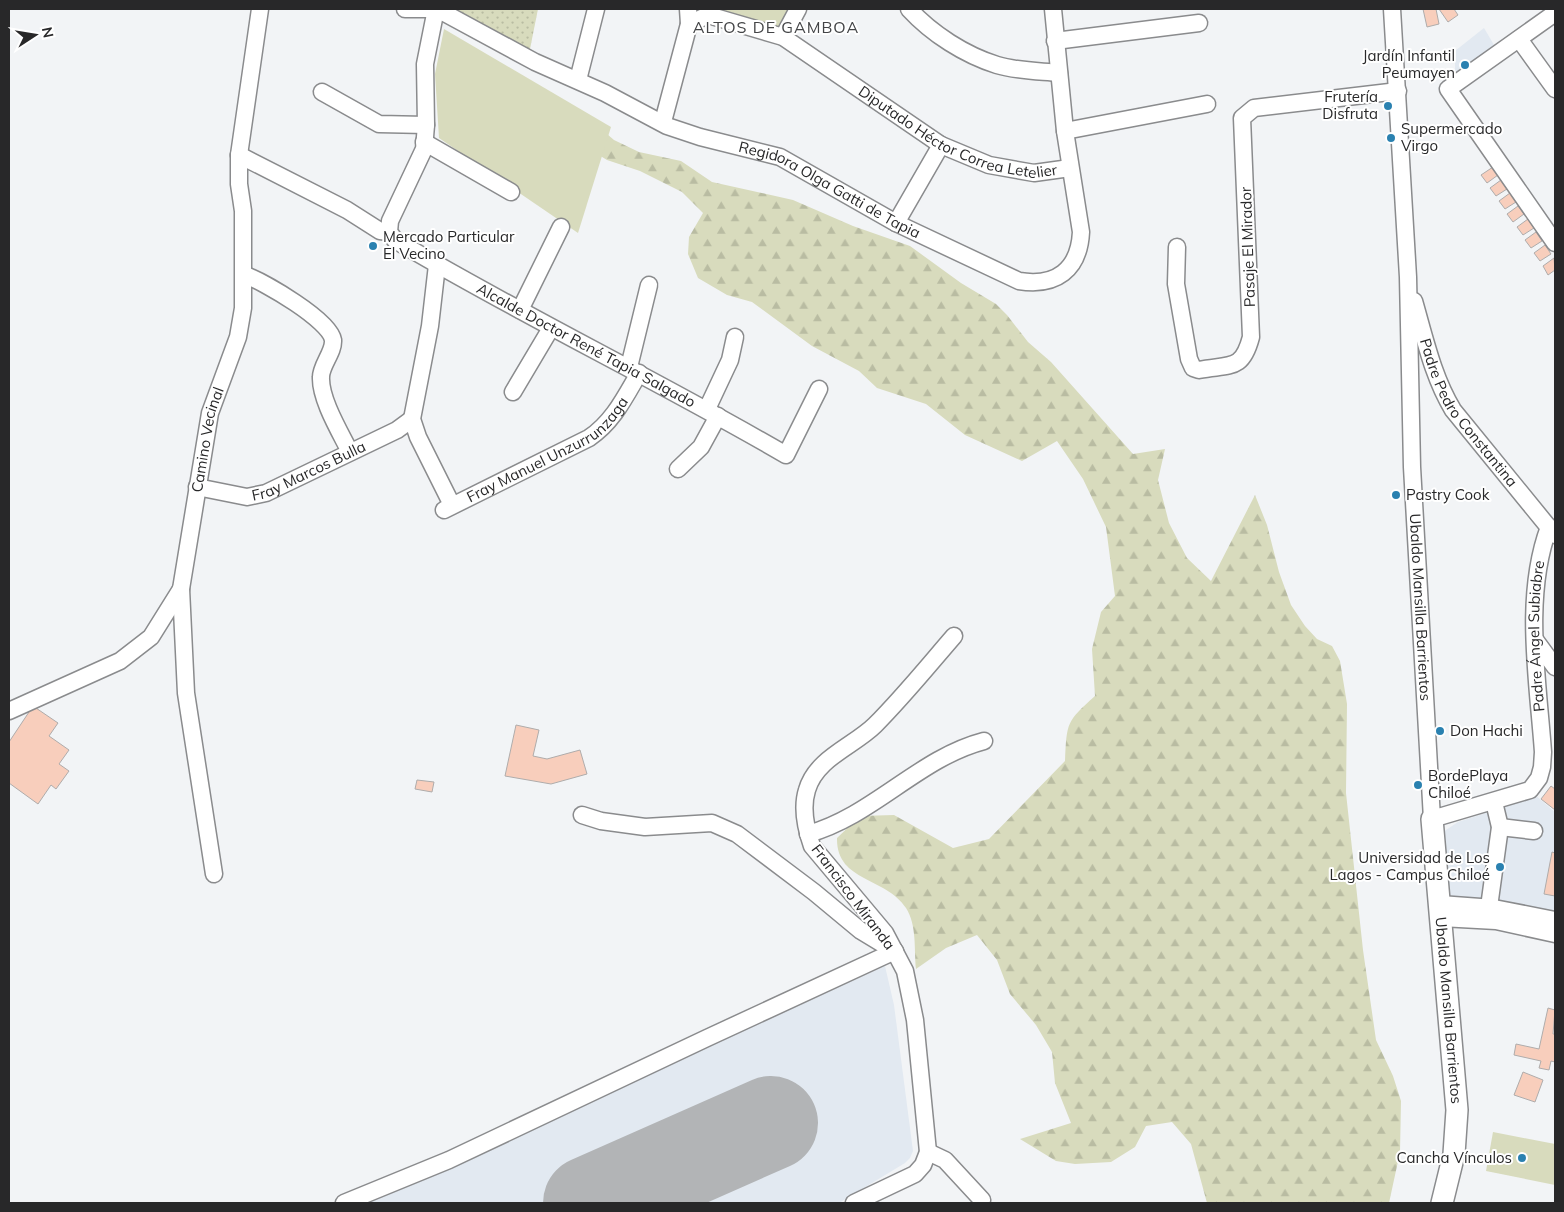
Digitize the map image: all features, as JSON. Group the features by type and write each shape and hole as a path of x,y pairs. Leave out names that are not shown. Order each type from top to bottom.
{"main road":[{"name":"Ubaldo Mansilla Barrientos","path":"1432,820 1458,1110 1454,1154 1442,1203"}],"street":[{"name":"Camino Vecinal","path":"214,874 186,694 181,589 210,413 238,336 243,308 245,275 239,155 260,9"},
{"path":"247,90 263,48 270,9"},
{"path":"405,9 427,9"},
{"path":"389,232 390,221 424,149 426,125 425,64 436,9"},
{"name":"Regidora Olga Gatti de Tapia","path":"436,9 534,62 578,80 659,121 700,137 780,157 896,223 1019,281 1030,283 1052,281 1060,276 1076,255 1080,245 1080,232 1070,168"},
{"path":"578,80 596,9"},
{"path":"783,37 798,9"},
{"path":"910,9 937,34 978,58 1014,69 1059,74"},
{"name":"Diputado Héctor Correa Letelier","path":"688,16 709,12 783,37 941,145 990,165 1034,173 1070,168 1053,9"},
{"name":"Ubaldo Mansilla Barrientos","path":"1392,9 1408,277 1412,467 1432,820"},
{"path":"1555,13 1448,89 1555,243"},
{"path":"659,121 664,118 688,16"},
{"path":"1055,41 1199,23"},
{"path":"1520,39 1555,89"},
{"name":"Pasaje El Mirador","path":"1177,247 1176,284 1189,359 1193,368 1199,370 1239,362 1246,355 1251,337 1242,118 1254,108 1398,91"},
{"path":"322,92 379,124 426,125"},
{"path":"1065,131 1207,104"},
{"path":"424,142 512,192"},
{"path":"896,223 941,145"},
{"name":"Alcalde Doctor René Tapia Salgado","path":"239,155 347,210 380,231 389,232 395,240 437,265 551,328 713,413 786,455 820,389"},
{"path":"520,310 561,227"},
{"path":"412,419 430,326 437,265"},
{"path":"245,275 257,280 320,321 331,333 333,342 321,376 322,386 332,414 350,452"},
{"name":"Padre Pedro Constantina","path":"1408,277 1432,366 1445,396 1453,410 1552,531"},
{"name":"Fray Manuel Unzurrunzaga","path":"412,419 447,508 589,438 601,430 610,420 634,370 649,285"},
{"path":"513,392 551,328"},
{"path":"678,469 700,447 713,413 736,337"},
{"name":"Fray Marcos Bulla","path":"197,487 248,497 266,493 397,430 412,419"},
{"name":"Padre Ángel Subiabre","path":"1432,820 1530,790 1539,778 1542,767 1534,616 1537,571 1552,531"},
{"path":"9,711 120,661 151,637 181,589"},
{"name":"Francisco Miranda","path":"928,1152 915,1020 905,971 884,933 812,846 804,810 807,790 816,773 837,754 874,726 954,636"},
{"path":"1536,642 1555,667"},
{"path":"808,834 866,806 944,756 962,747 984,741"},
{"path":"1489,907 1500,827 1494,802"},
{"path":"582,815 601,821 645,828 712,823 737,834 814,892 861,931 895,951"},
{"path":"1500,827 1534,831"},
{"path":"1440,911 1489,907 1555,920"},
{"path":"1440,911 1555,934"},
{"path":"344,1203 449,1160 895,951"},
{"path":"855,1203 915,1174 923,1165 928,1152 945,1160 982,1200 981,1203"}],"shaded area":[{"name":"Jardín Infantil Peumayen","path":"1484,28 1497,50 1455,79 1455,51"},
{"name":"Universidad de Los Lagos - Campus Chiloé","path":"1534,794 1555,812 1555,927 1448,911 1443,832 1458,822 1514,804"},
{"path":"885,966 894,1005 913,1151 905,1163 839,1203 367,1203"}],"green space":[{"path":"445,9 538,9 529,54"},
{"path":"718,9 791,9 781,29"},
{"path":"444,29 611,127 578,233 439,138 435,74"},
{"path":"593,122 614,140 639,152 681,161 712,182 793,200 853,226 910,246 961,283 996,304 1028,342 1051,362 1133,454 1165,449 1158,480 1169,523 1187,558 1211,581 1255,495 1267,525 1279,572 1291,605 1305,626 1317,639 1332,646 1340,661 1347,704 1346,793 1363,950 1376,1040 1393,1076 1401,1101 1400,1152 1389,1203 1207,1203 1191,1144 1172,1122 1146,1126 1135,1147 1111,1162 1075,1164 1056,1161 1020,1139 1071,1123 1055,1083 1052,1052 1036,1025 1010,994 997,960 977,935 946,948 916,969 912,922 906,908 887,890 853,871 845,863 839,852 837,838 860,816 894,815 953,848 989,839 1065,761 1066,738 1070,724 1078,712 1095,696 1092,649 1101,612 1115,596 1106,527 1083,479 1057,441 1022,461 965,435 926,404 877,388 859,371 812,346 752,302 727,295 698,278 688,254 689,237 703,213 682,192 640,171 607,160 576,141"},
{"name":"Cancha Vínculos","path":"1493,1132 1555,1144 1555,1185 1486,1171"}],"building":[{"path":"1423,9 1436,9 1439,24 1427,27"},
{"path":"1439,9 1454,9 1458,15 1448,22"},
{"path":"1493,167 1498,175 1487,183 1481,175"},
{"path":"1501,180 1507,189 1496,196 1490,188"},
{"path":"1510,193 1516,202 1505,209 1499,201"},
{"path":"1518,206 1524,214 1513,222 1507,214"},
{"path":"1528,219 1534,228 1523,235 1517,227"},
{"path":"1536,232 1542,241 1531,248 1525,240"},
{"path":"1545,245 1551,254 1540,261 1534,253"},
{"path":"1554,258 1555,270 1548,275 1543,266"},
{"path":"33,706 58,723 49,736 69,750 59,764 69,771 56,789 51,785 38,804 9,783 9,742"},
{"path":"516,725 539,730 533,756 547,759 580,750 587,774 551,784 505,776"},
{"path":"417,780 434,782 432,792 415,789"},
{"path":"1551,786 1555,789 1555,810 1541,799"},
{"path":"1552,852 1555,853 1555,896 1544,894"},
{"path":"1548,1008 1555,1010 1553,1034 1555,1034 1555,1062 1551,1061 1549,1070 1539,1068 1541,1061 1514,1055 1516,1044 1539,1049"},
{"path":"1523,1072 1543,1080 1535,1102 1514,1095"}],"runway":[{"path":"590,1203 771,1123"}],"place":[{"name":"Jardín Infantil Peumayen","path":"1465,65"},
{"name":"Frutería Disfruta","path":"1388,106"},
{"name":"Supermercado Virgo","path":"1391,138"},
{"name":"Mercado Particular El Vecino","path":"373,246"},
{"name":"Pastry Cook","path":"1396,495"},
{"name":"Don Hachi","path":"1440,731"},
{"name":"BordePlaya Chiloé","path":"1418,785"},
{"name":"Universidad de Los Lagos - Campus Chiloé","path":"1500,867"},
{"name":"Cancha Vínculos","path":"1522,1158"}],"district":[{"name":"ALTOS DE GAMBOA","path":"776,27"}]}
